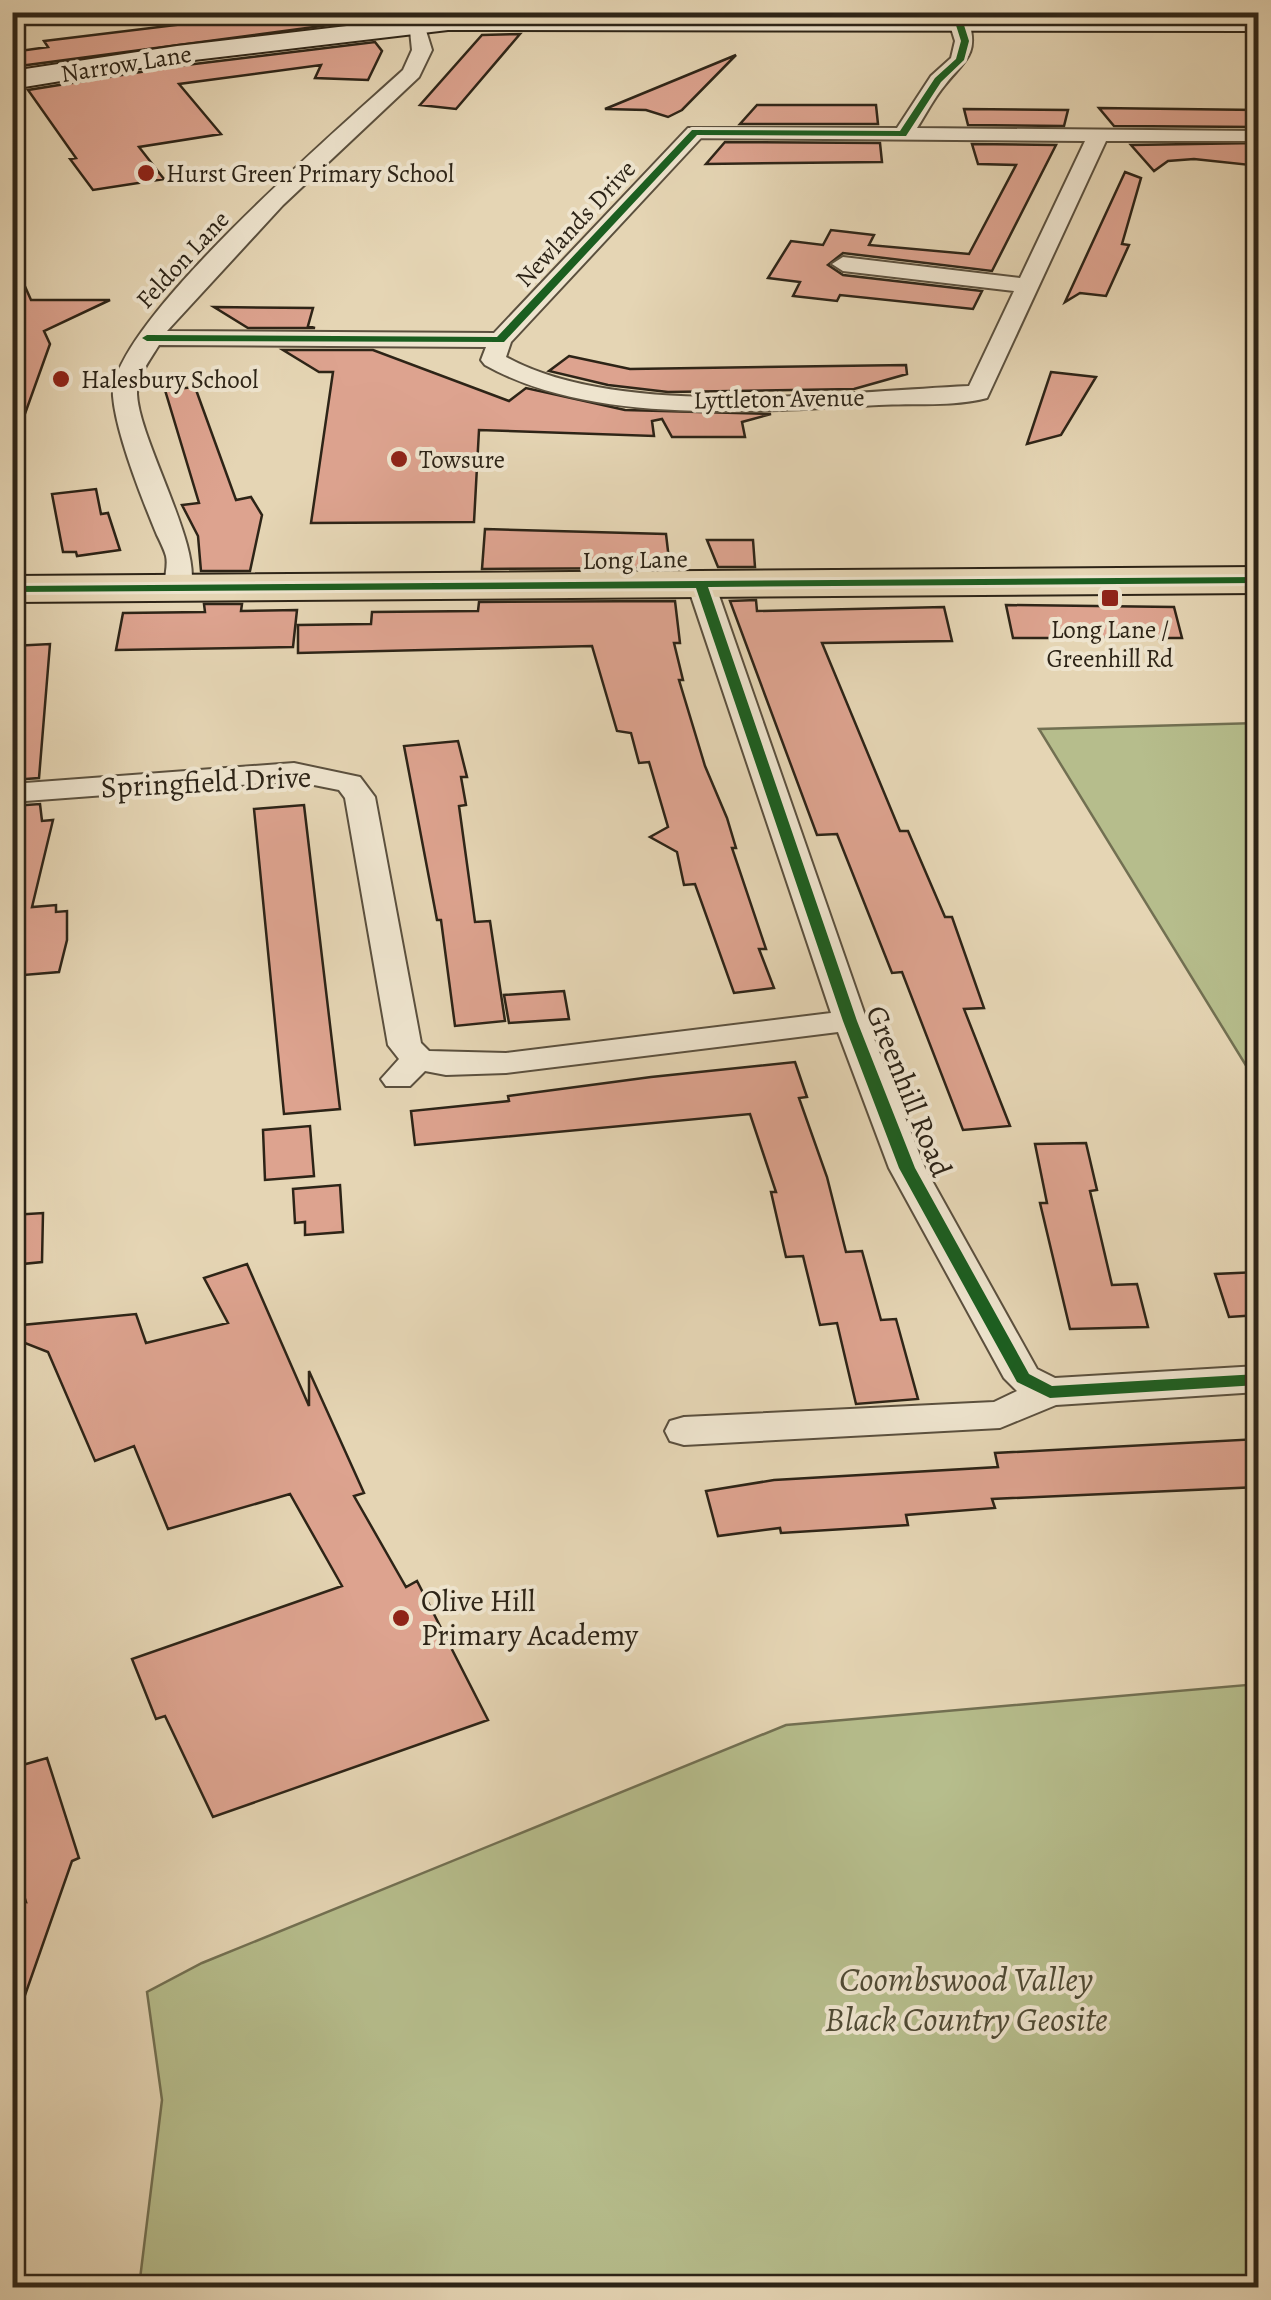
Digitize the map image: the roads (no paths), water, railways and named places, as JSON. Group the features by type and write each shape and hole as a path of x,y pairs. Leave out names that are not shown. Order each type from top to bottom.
{"main road":[{"name":"Narrow Lane","path":"12,80 401,21 1258,23"},
{"name":"Long Lane","path":"12,589 1258,580"}],"street":[{"name":"Feldon Lane","path":"178,587 180,558 155,498 125,395 128,376 147,338 254,221 412,73 422,50 401,21"},
{"path":"903,134 938,80 960,60 965,41 959,22"},
{"name":"Newlands Drive","path":"500,340 696,132 903,134"},
{"path":"903,134 1251,135"},
{"name":"Lyttleton Avenue","path":"500,340 492,360 503,370 546,385 614,398 978,393 1099,134"},
{"path":"843,264 1028,286"},
{"path":"147,338 500,340"},
{"name":"Greenhill Road","path":"701,584 850,1021 916,1184 1024,1378 1050,1392"},
{"name":"Springfield Drive","path":"12,792 294,772 349,782 360,797 408,1069 506,1063 850,1021"},
{"path":"684,1431 1000,1414 1050,1392 1258,1378"}],"place":[{"name":"Hurst Green Primary School","path":"146,173"},
{"name":"Halesbury School","path":"61,379"},
{"name":"Towsure","path":"399,459"},
{"name":"Long Lane / Greenhill Rd","path":"1110,598"},
{"name":"Olive Hill Primary Academy","path":"401,1618"}],"park label":[{"name":"Coombswood Valley Black Country Geosite","path":"966,1999"}]}
